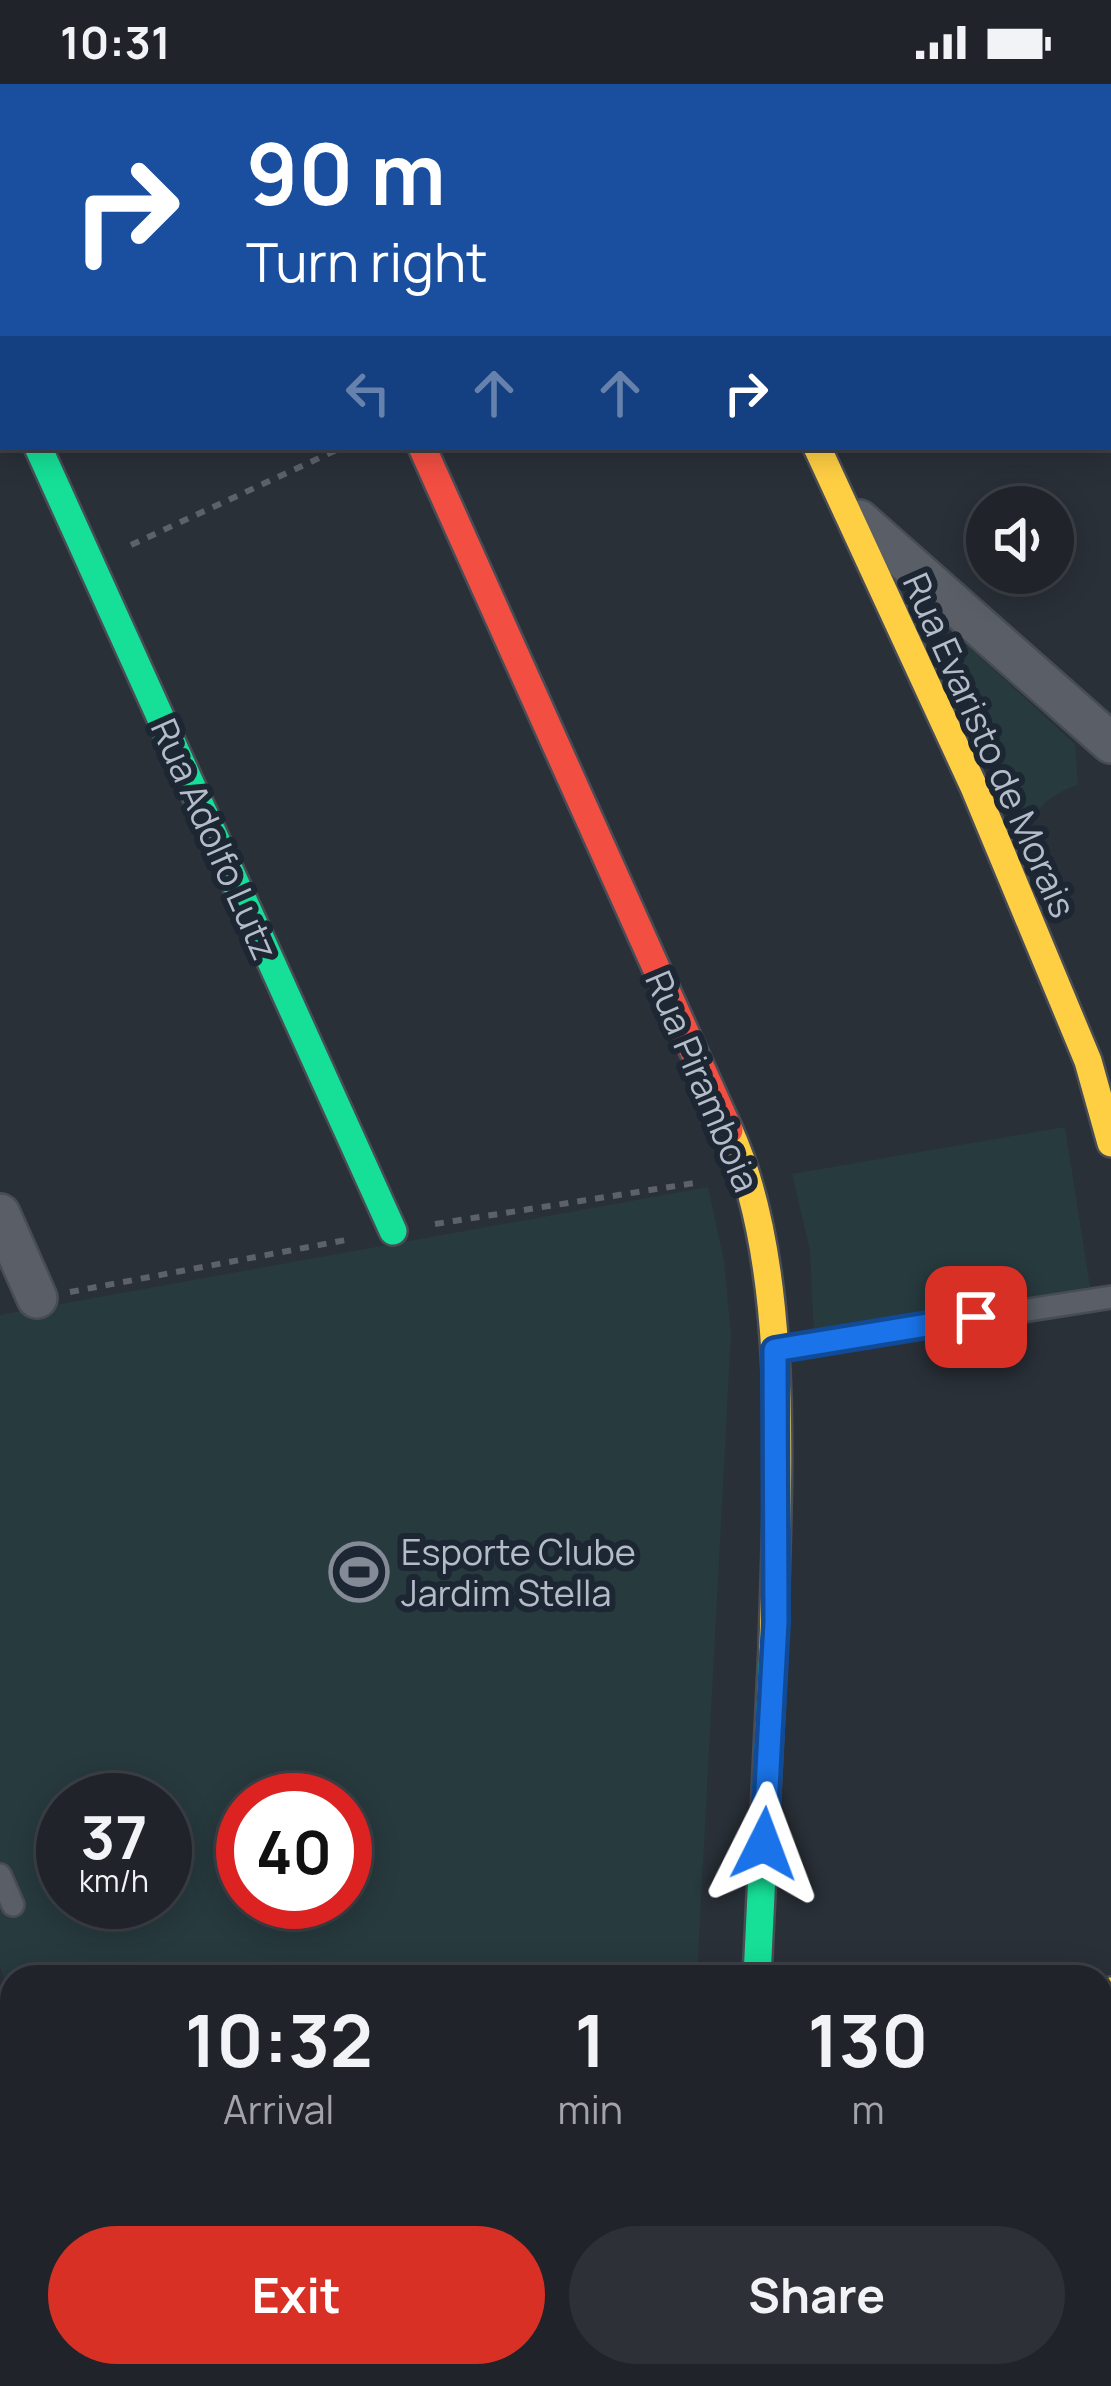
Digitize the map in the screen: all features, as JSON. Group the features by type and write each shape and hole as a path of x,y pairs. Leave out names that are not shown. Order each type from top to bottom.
{"street":[{"name":"Rua Adolfo Lutz","path":"39,450 393,1231"},
{"name":"Rua Piramboia","path":"423,450 747,1175 763,1237 774,1313 776,1622 758,1965"},
{"name":"Rua Evaristo de Morais","path":"818,450 974,787 1088,1061 1111,1143"},
{"path":"845,508 1111,743"},
{"path":"0,1214 37,1298"}],"lane":[{"path":"775,1350 1111,1297"},
{"path":"0,1875 14,1905"}],"path":[{"path":"90,564 337,450"},
{"path":"37,1298 393,1231 747,1175"}],"green space":[{"path":"956,635 1075,744 1078,785 1041,808 1022,847 936,645"},
{"path":"1065,1127 1090,1287 814,1333 810,1250 792,1174"},
{"name":"Esporte Clube Jardim Stella","path":"708,1187 724,1261 731,1335 698,1965 0,1965 0,1315"}],"traffic: fast":[{"path":"39,450 393,1231"},
{"path":"758,1965 773,1647"}],"traffic: slow":[{"path":"818,450 974,787 1088,1061 1111,1143"},
{"path":"729,1130 749,1186 772,1315 778,1452 773,1647"}],"traffic: jam":[{"path":"423,450 729,1130"}],"place":[{"name":"Esporte Clube Jardim Stella","path":"359,1572"}],"route":[{"path":"764,1844 776,1622 775,1350 976,1317"}]}
